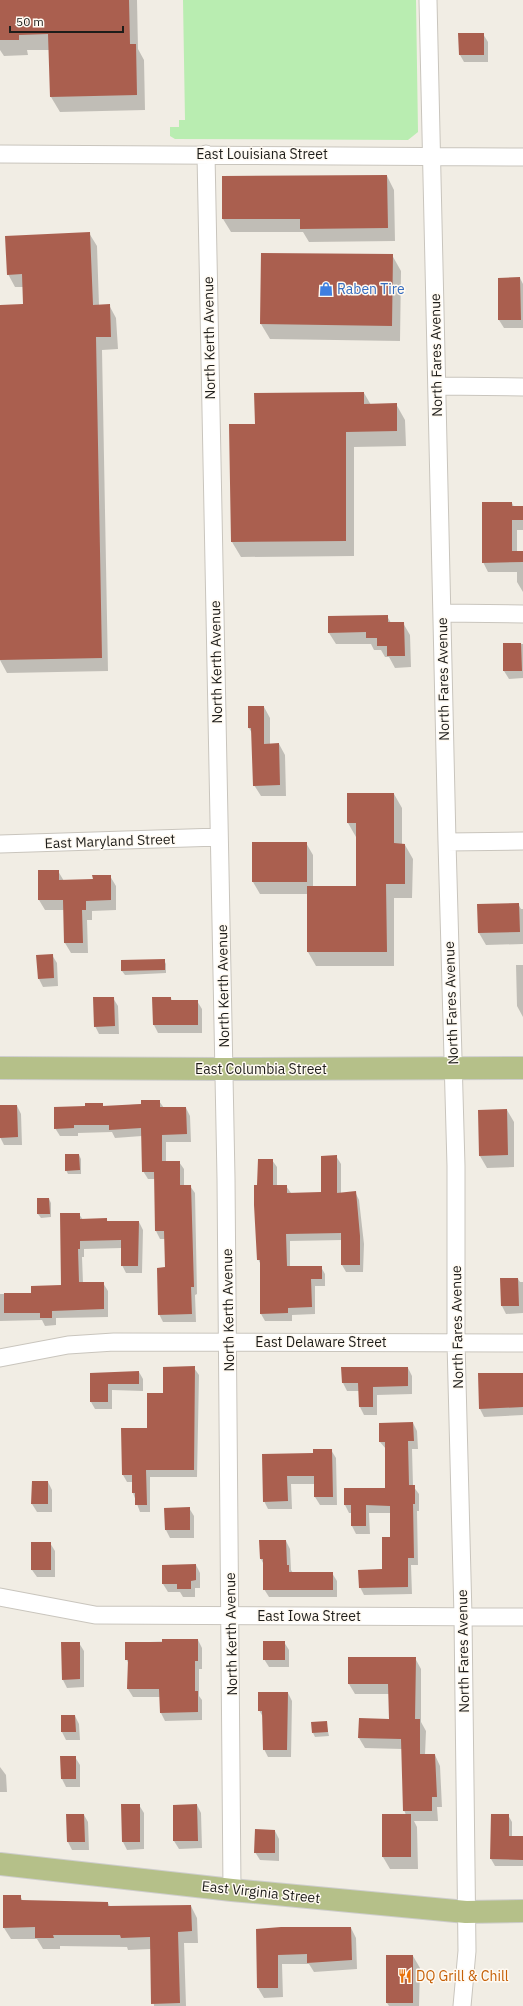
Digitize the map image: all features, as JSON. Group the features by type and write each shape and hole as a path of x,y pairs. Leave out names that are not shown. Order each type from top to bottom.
{"main road":[{"name":"East Columbia Street","path":"0,1068 523,1068"},
{"name":"East Virginia Street","path":"0,1864 232,1890 466,1912 523,1912"}],"street":[{"name":"North Fares Avenue","path":"428,0 447,842 456,1166 456,1342 463,1616 466,1912 466,1959 462,2006"},
{"name":"East Louisiana Street","path":"0,154 353,154 432,157 523,157"},
{"name":"North Kerth Avenue","path":"206,154 224,1069 231,1616 232,1890"},
{"path":"437,386 523,387"},
{"path":"442,614 523,614"},
{"name":"East Maryland Street","path":"0,844 219,838"},
{"path":"447,842 523,841"},
{"name":"East Delaware Street","path":"0,1358 78,1344 114,1342 523,1343"},
{"name":"East Iowa Street","path":"0,1597 95,1615 523,1617"}],"green space":[{"path":"183,0 416,0 418,132 408,140 175,139 170,136 170,127 179,127 179,120 185,120"}],"building":[{"path":"0,0 129,0 130,44 136,44 137,95 50,97 48,34 19,35 19,40 0,40"},
{"path":"458,33 484,33 484,55 459,55"},
{"path":"387,175 388,228 300,229 300,219 222,219 222,176"},
{"path":"90,232 93,305 110,304 111,337 96,337 102,658 0,660 0,305 23,304 22,274 7,275 5,236"},
{"name":"Raben Tire","path":"261,253 393,254 392,326 260,324"},
{"path":"520,277 521,320 498,320 498,278"},
{"path":"364,392 364,404 397,403 397,431 346,432 346,541 231,542 229,424 255,424 254,393"},
{"path":"482,502 512,502 512,506 523,506 523,520 512,520 512,551 523,551 523,562 482,563"},
{"path":"388,615 388,622 404,622 405,656 387,656 387,646 377,646 377,638 366,638 366,632 328,633 328,616"},
{"path":"503,643 521,643 522,671 503,671"},
{"path":"248,706 264,706 264,744 279,743 280,785 253,786 251,728 248,728"},
{"path":"347,793 394,793 394,843 405,844 405,884 386,884 387,952 307,952 307,886 356,886 356,823 347,823"},
{"path":"252,842 307,842 307,882 252,882"},
{"path":"38,870 59,870 59,880 93,879 92,875 111,875 111,900 86,901 86,910 82,910 83,943 64,943 63,900 38,900"},
{"path":"519,903 520,932 478,933 477,904"},
{"path":"53,954 54,978 38,979 36,955"},
{"path":"165,959 165,970 121,971 121,960"},
{"path":"93,997 114,997 115,1026 94,1027"},
{"path":"152,997 171,997 171,1000 198,1000 198,1025 153,1025"},
{"path":"141,1100 160,1100 160,1107 186,1107 187,1134 162,1135 162,1161 180,1161 180,1185 191,1185 194,1287 191,1287 192,1314 158,1315 157,1268 165,1267 164,1231 155,1231 154,1172 142,1172 141,1128 109,1130 109,1125 74,1125 74,1128 54,1129 54,1107 85,1106 85,1103 103,1103 103,1106 141,1104"},
{"path":"0,1105 17,1105 18,1137 0,1138"},
{"path":"507,1109 508,1155 479,1156 478,1110"},
{"path":"65,1154 79,1154 80,1170 65,1171"},
{"path":"337,1155 337,1193 356,1191 360,1236 360,1265 341,1265 341,1233 286,1234 287,1266 322,1266 322,1279 311,1279 312,1307 288,1308 288,1313 260,1314 260,1260 257,1260 254,1205 254,1185 257,1185 258,1159 273,1159 273,1185 287,1185 287,1193 321,1192 321,1156"},
{"path":"37,1198 49,1198 50,1214 37,1214"},
{"path":"60,1213 80,1213 80,1219 107,1218 107,1221 139,1221 138,1266 121,1266 121,1240 80,1241 80,1249 78,1249 79,1282 104,1282 104,1309 52,1311 52,1318 40,1318 40,1313 4,1313 4,1293 31,1293 31,1286 61,1285"},
{"path":"500,1278 518,1278 519,1306 501,1306"},
{"path":"195,1366 194,1470 146,1470 147,1505 135,1505 135,1493 132,1493 132,1475 122,1475 121,1428 147,1428 147,1393 163,1393 163,1367"},
{"path":"341,1367 408,1367 408,1386 373,1387 373,1407 359,1407 358,1383 342,1383"},
{"path":"139,1371 139,1384 108,1384 108,1402 90,1402 90,1373"},
{"path":"478,1373 523,1373 523,1407 479,1409"},
{"path":"413,1422 414,1441 408,1441 409,1485 415,1485 415,1504 413,1504 414,1558 408,1558 408,1587 359,1588 358,1570 382,1569 382,1537 390,1537 390,1506 366,1505 366,1526 351,1526 351,1505 344,1505 344,1488 385,1488 385,1442 379,1442 379,1423"},
{"path":"313,1449 332,1449 333,1497 314,1497 314,1476 287,1476 288,1501 263,1502 262,1454 313,1453"},
{"path":"32,1481 48,1481 48,1504 31,1504"},
{"path":"190,1507 190,1530 165,1530 164,1508"},
{"path":"259,1540 286,1540 287,1565 289,1565 289,1572 333,1572 333,1590 263,1590 263,1559 260,1559"},
{"path":"31,1542 51,1542 51,1570 31,1570"},
{"path":"196,1564 196,1580 191,1581 191,1589 177,1589 177,1584 162,1584 162,1565"},
{"path":"162,1639 198,1639 198,1661 195,1661 195,1691 198,1691 198,1712 160,1713 159,1689 127,1689 128,1660 125,1660 125,1642 162,1642"},
{"path":"263,1641 285,1641 285,1660 263,1660"},
{"path":"61,1642 80,1642 80,1679 62,1680"},
{"path":"348,1657 416,1657 415,1719 420,1719 420,1754 435,1754 437,1797 432,1797 432,1811 403,1811 401,1739 358,1738 359,1718 389,1719 388,1684 348,1684"},
{"path":"258,1692 288,1692 287,1750 263,1750 262,1711 258,1711"},
{"path":"61,1715 75,1715 76,1732 61,1732"},
{"path":"327,1721 328,1732 312,1733 311,1722"},
{"path":"60,1756 76,1756 76,1779 61,1779"},
{"path":"121,1804 140,1804 140,1842 122,1842"},
{"path":"197,1804 198,1841 173,1841 173,1805"},
{"path":"66,1814 84,1814 85,1842 67,1842"},
{"path":"382,1814 411,1814 411,1857 382,1857"},
{"path":"491,1814 509,1814 509,1836 523,1836 523,1860 490,1859"},
{"path":"255,1829 275,1830 275,1853 254,1853"},
{"path":"3,1895 21,1895 21,1900 108,1902 108,1906 191,1905 192,1931 178,1932 180,2003 151,2004 150,1937 121,1938 120,1935 53,1935 54,1938 35,1938 35,1927 3,1928"},
{"path":"281,1927 351,1927 352,1960 307,1963 307,1954 278,1955 278,1988 257,1988 256,1929"},
{"name":"DQ Grill & Chill","path":"386,1955 413,1955 413,2003 386,2003"}],"place":[{"name":"Raben Tire","path":"326,289"},
{"name":"DQ Grill & Chill","path":"405,1976"}]}
